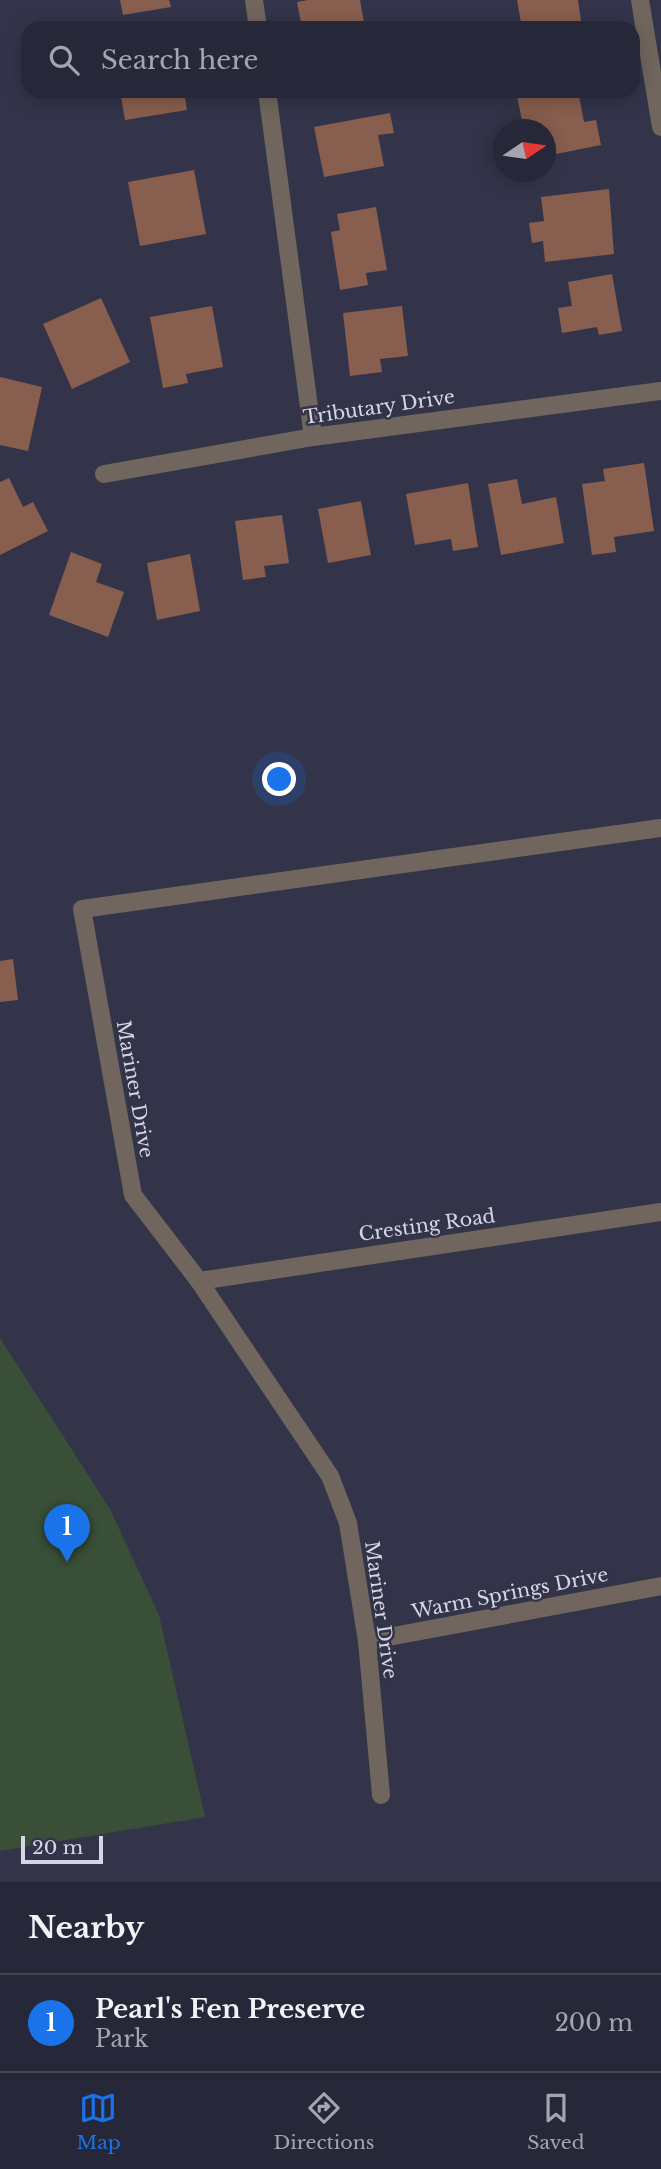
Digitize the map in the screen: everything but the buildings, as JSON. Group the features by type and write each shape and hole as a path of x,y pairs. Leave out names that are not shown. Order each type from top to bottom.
{"street":[{"path":"254,0 257,21"},
{"path":"640,0 661,127"},
{"path":"268,98 313,437"},
{"name":"Tributary Drive","path":"104,474 313,437 661,391"},
{"name":"Mariner Drive","path":"381,1795 367,1642 348,1523 330,1476 199,1280 133,1195 82,909 661,828"},
{"name":"Cresting Road","path":"199,1280 661,1212"},
{"name":"Warm Springs Drive","path":"367,1642 661,1586"}],"green space":[{"path":"0,1338 110,1509 159,1615 205,1817 0,1851"}],"place":[{"name":"Pearl's Fen Preserve","path":"67,1562"}]}
